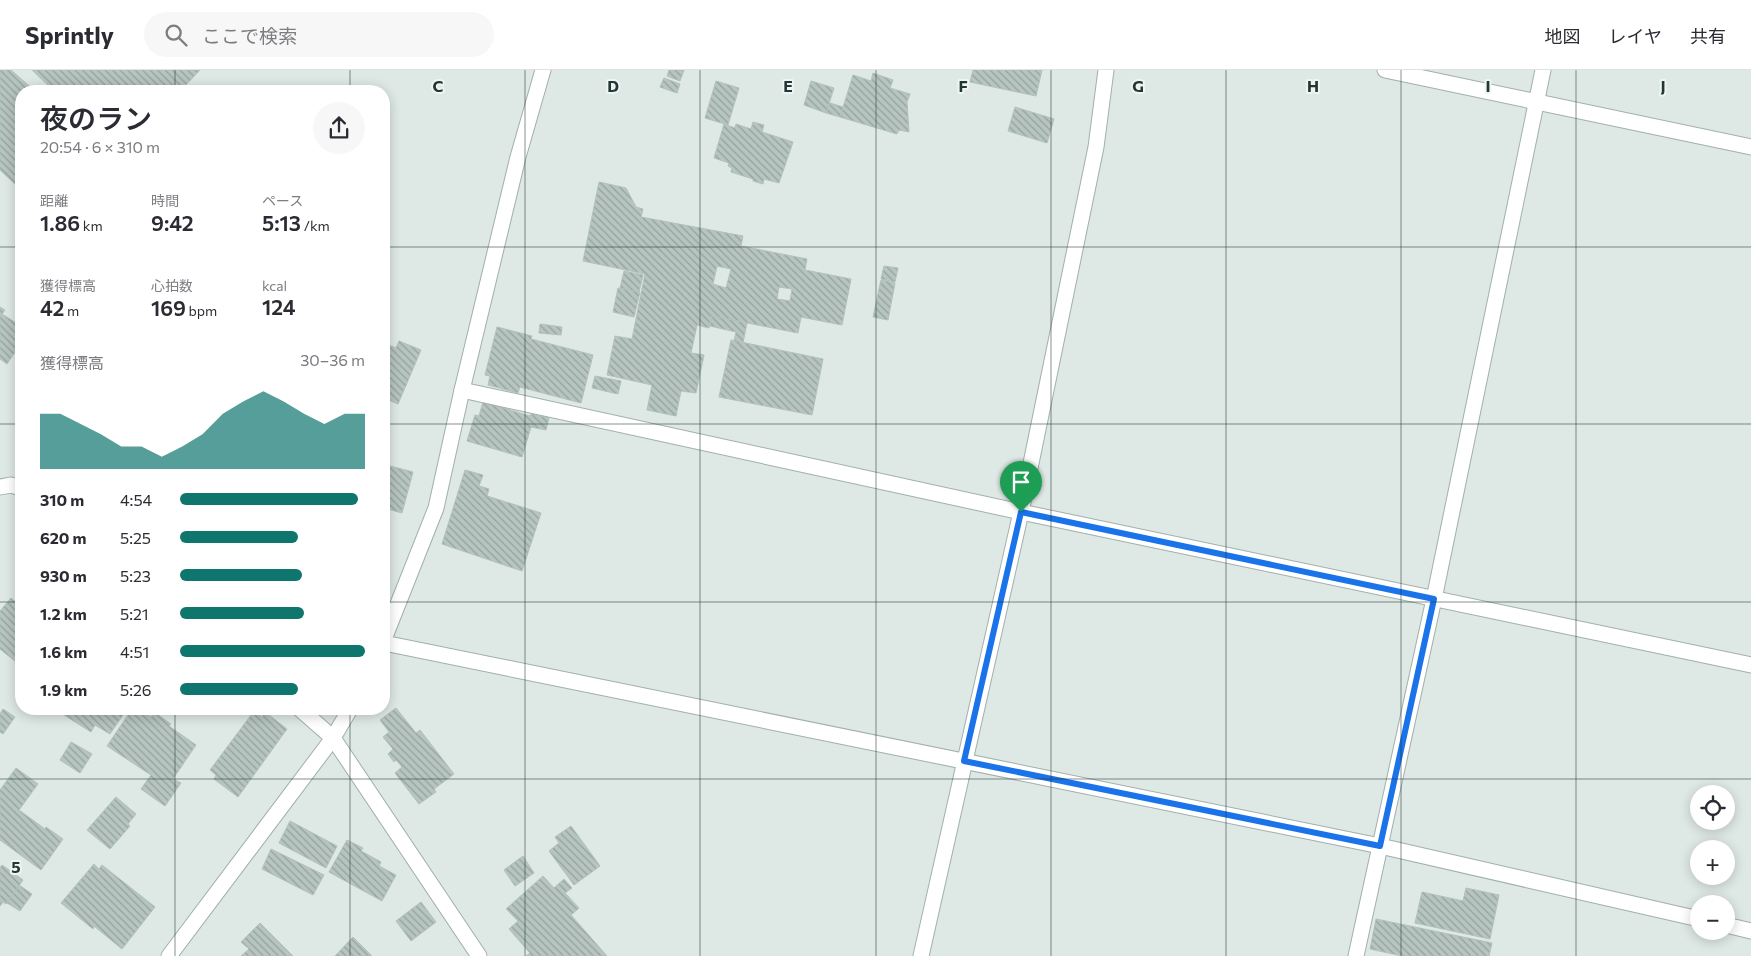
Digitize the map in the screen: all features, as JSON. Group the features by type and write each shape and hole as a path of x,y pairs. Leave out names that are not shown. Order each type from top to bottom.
{"street":[{"path":"390,624 436,508 462,390 518,157 543,70"},
{"path":"921,956 1021,512 1096,146 1106,70"},
{"path":"1385,70 1751,147"},
{"path":"1356,956 1434,599 1543,70"},
{"path":"462,390 1021,512 1751,665"},
{"path":"0,487 15,487"},
{"path":"390,644 1380,846 1690,917"},
{"path":"308,715 333,738 479,956"},
{"path":"170,956 333,738 346,715"},
{"path":"1735,927 1751,931"}],"building":[{"path":"0,70 11,70 28,85 15,85 15,184 0,170"},
{"path":"32,70 200,70 186,85 48,85"},
{"path":"669,70 684,70 680,81 667,76"},
{"path":"973,70 1042,70 1036,96 970,82"},
{"path":"873,73 893,80 890,88 910,94 907,102 909,132 899,130 897,134 840,117 853,75 871,81"},
{"path":"664,78 680,84 677,93 660,87"},
{"path":"716,81 739,88 728,125 705,118"},
{"path":"811,81 834,88 826,113 804,105"},
{"path":"830,103 843,107 840,117 826,113"},
{"path":"1015,107 1054,119 1047,143 1008,131"},
{"path":"753,122 764,125 762,132 793,142 779,183 764,179 763,184 753,181 753,179 731,172 732,168 728,166 729,163 714,158 724,124 735,128 736,124 751,129"},
{"path":"599,182 626,188 636,207 643,209 641,217 743,236 741,246 807,259 805,270 851,279 842,325 801,317 798,333 712,316 709,328 697,325 691,353 704,355 696,393 681,391 676,416 647,410 652,385 607,375 615,336 632,339 645,274 583,261","holes":["717,266 731,269 726,288 713,284","779,287 792,289 790,301 777,299"]},
{"path":"884,266 898,268 895,282 881,279"},
{"path":"624,271 643,275 639,292 620,288"},
{"path":"881,280 895,283 888,320 873,317"},
{"path":"618,288 640,292 634,317 613,312"},
{"path":"0,307 5,310 2,314 15,322 15,352 7,364 0,359"},
{"path":"712,316 747,323 743,343 734,341 736,332 710,326"},
{"path":"540,324 562,327 561,335 539,333"},
{"path":"497,327 532,336 531,339 593,355 581,403 520,387 518,393 488,385 490,376 485,375"},
{"path":"731,340 823,359 812,415 719,397"},
{"path":"399,341 421,350 398,404 390,401 390,346 396,348"},
{"path":"595,376 621,381 618,394 592,388"},
{"path":"483,402 530,416 531,414 549,418 546,430 531,427 522,457 467,441 475,415 479,416"},
{"path":"390,466 413,472 402,513 390,510"},
{"path":"465,470 483,475 479,486 489,489 487,496 541,513 522,571 442,544"},
{"path":"11,598 15,602 15,661 0,649 0,611"},
{"path":"396,708 416,733 420,730 454,774 434,789 436,792 419,804 395,773 402,767 396,760 394,762 388,754 393,749 383,737 389,732 380,720 390,715 390,712"},
{"path":"3,709 15,717 3,734 0,732 0,714"},
{"path":"64,715 123,715 110,734 95,725 91,732"},
{"path":"128,715 148,715 151,717 152,715 158,715 171,724 169,726 196,745 173,779 181,783 165,806 141,789 151,775 107,746"},
{"path":"251,715 262,717 263,715 269,715 287,729 238,797 214,779 216,775 210,770"},
{"path":"71,742 92,754 80,773 60,760"},
{"path":"16,768 38,784 19,810 45,829 46,827 63,839 41,870 0,840 0,790"},
{"path":"116,797 136,814 128,824 130,826 110,849 87,830"},
{"path":"290,821 337,846 326,868 279,843"},
{"path":"571,826 600,866 574,885 549,851 559,843 555,837"},
{"path":"347,840 363,848 361,851 381,862 379,866 396,875 382,901 329,872"},
{"path":"271,849 324,875 313,895 262,869"},
{"path":"523,856 534,873 515,886 504,870"},
{"path":"94,864 99,869 102,865 155,907 122,949 94,926 93,929 61,903"},
{"path":"2,865 23,880 6,904 3,902 0,906 0,868"},
{"path":"543,876 554,888 564,879 572,888 565,893 579,908 571,915 607,956 526,956 530,953 509,929 518,921 506,909"},
{"path":"19,885 32,894 20,911 7,903"},
{"path":"1466,888 1499,895 1490,939 1415,923 1422,892 1463,901"},
{"path":"421,902 436,922 411,941 396,921"},
{"path":"1376,919 1492,943 1489,956 1402,956 1370,949"},
{"path":"260,923 293,956 241,956 249,949 241,942"},
{"path":"353,937 372,956 335,956"}],"route":[{"path":"1021,512 1434,599 1380,846 964,761 1021,512"}]}
